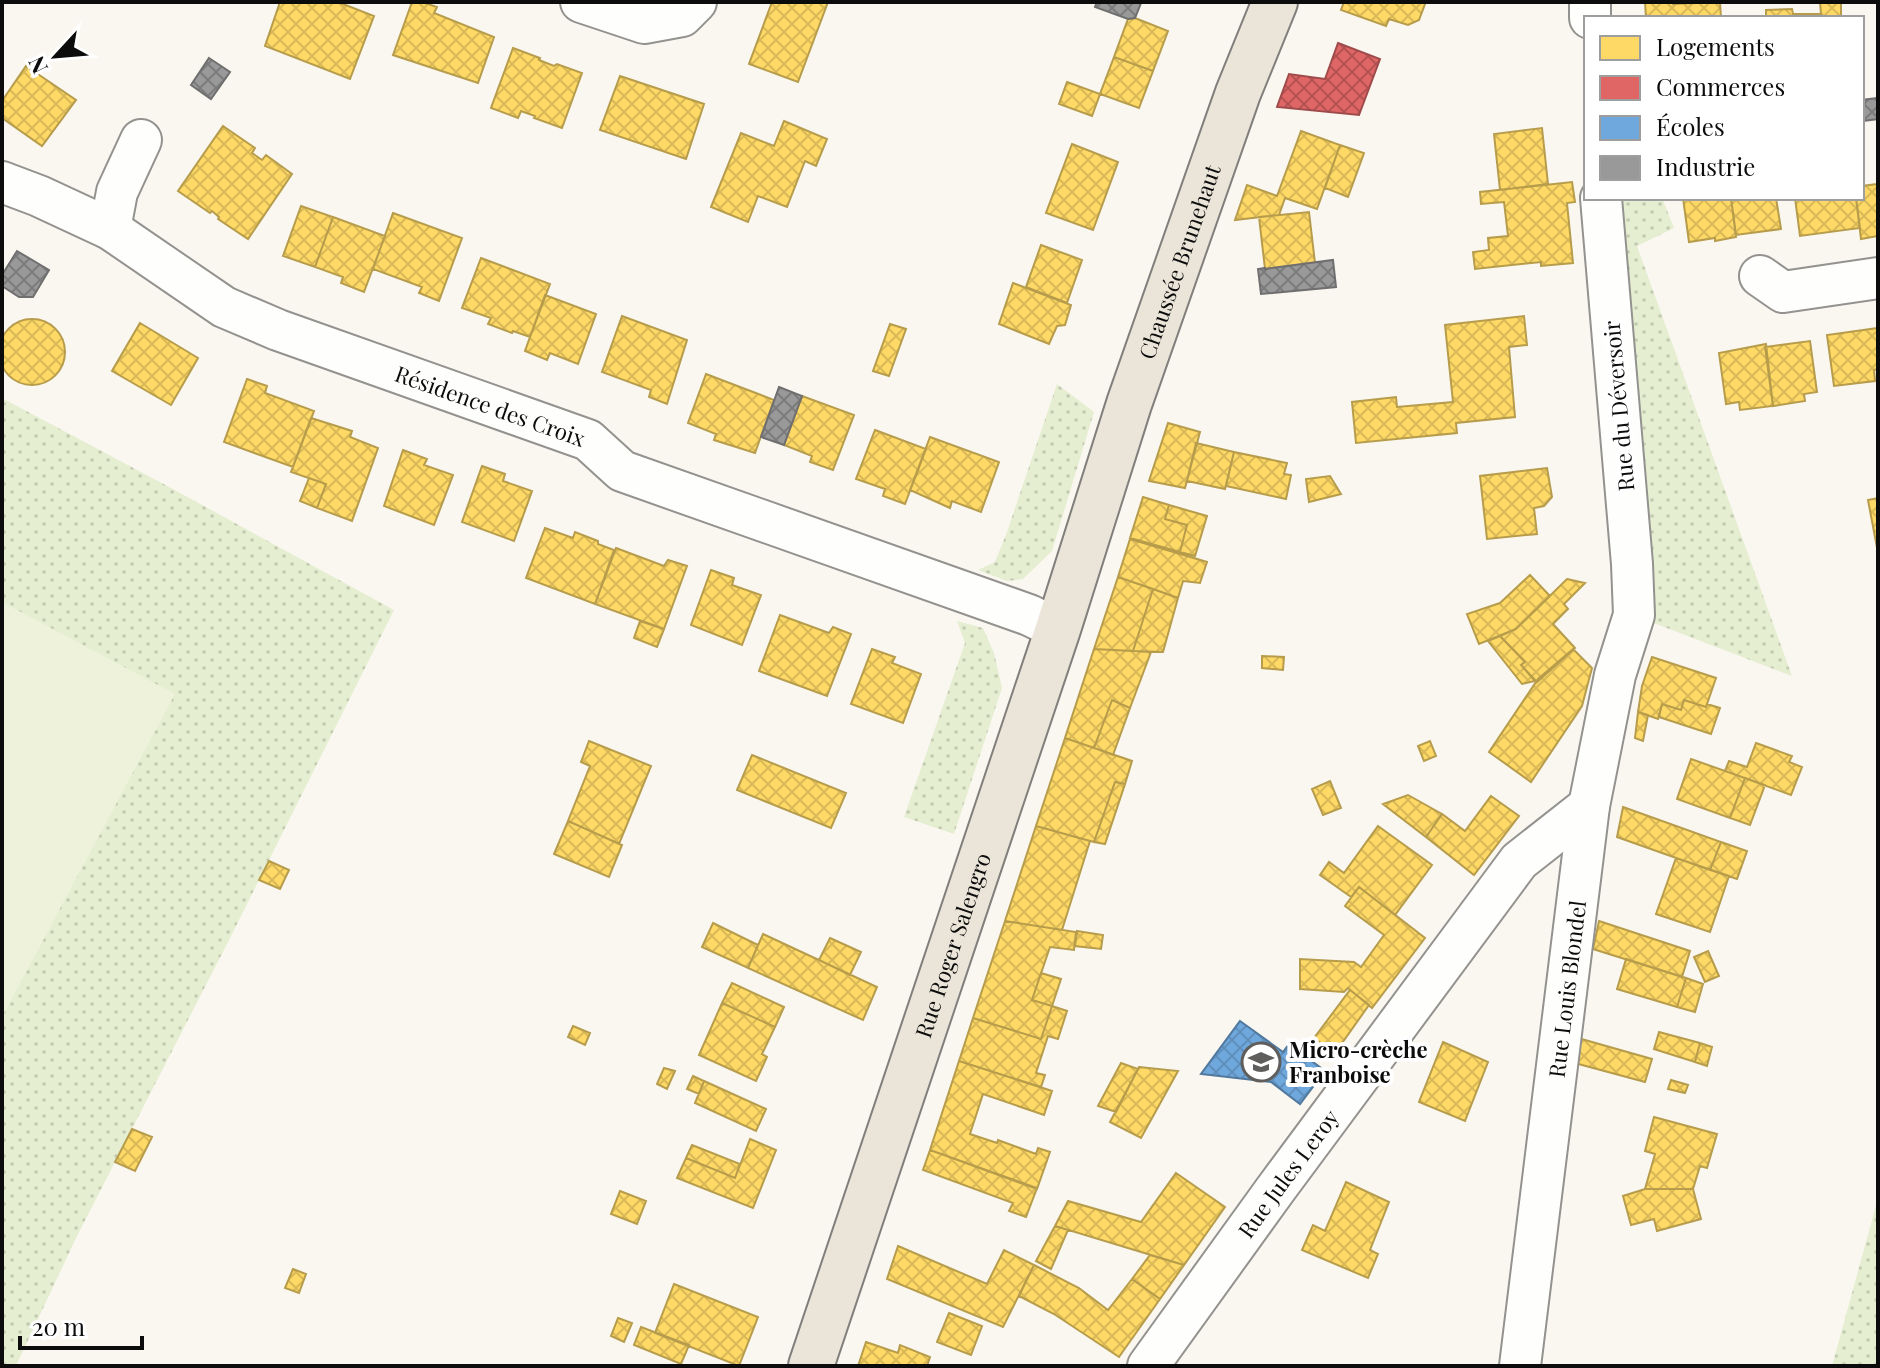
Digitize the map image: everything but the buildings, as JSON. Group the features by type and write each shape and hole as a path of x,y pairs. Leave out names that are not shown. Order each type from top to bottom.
{"main road":[{"name":"Chaussée Brunehaut","path":"1092,525 1129,404 1238,93 1275,2"},
{"name":"Rue Roger Salengro","path":"811,1366 1092,525"}],"street":[{"path":"581,2 644,23 682,16 696,2"},
{"path":"110,229 117,192 141,140"},
{"name":"Résidence des Croix","path":"2,182 110,229 224,307 278,330 588,440 622,471 1029,615 1058,629"},
{"name":"Rue du Déversoir","path":"1601,200 1634,615"},
{"path":"1760,276 1783,292 1878,278"},
{"name":"Rue Louis Blondel","path":"1520,1366 1589,806 1615,675 1634,615"},
{"name":"Rue Jules Leroy","path":"1148,1366 1519,861 1589,806"}],"green space":[{"path":"1617,200 1663,200 1674,228 1637,246 1792,676 1646,620 1649,552 1643,450"},
{"path":"1057,384 1094,412 1052,551 1023,579 1007,581 978,570 995,562"},
{"path":"2,398 394,610 76,1238 16,1366 2,1366"},
{"path":"2,602 175,694 2,1017"},
{"path":"957,621 983,628 994,653 1002,688 954,834 904,817 965,643"},
{"path":"1878,1198 1878,1366 1832,1366"}],"place":[{"name":"Micro-crèche Franboise","path":"1261,1062"}]}
